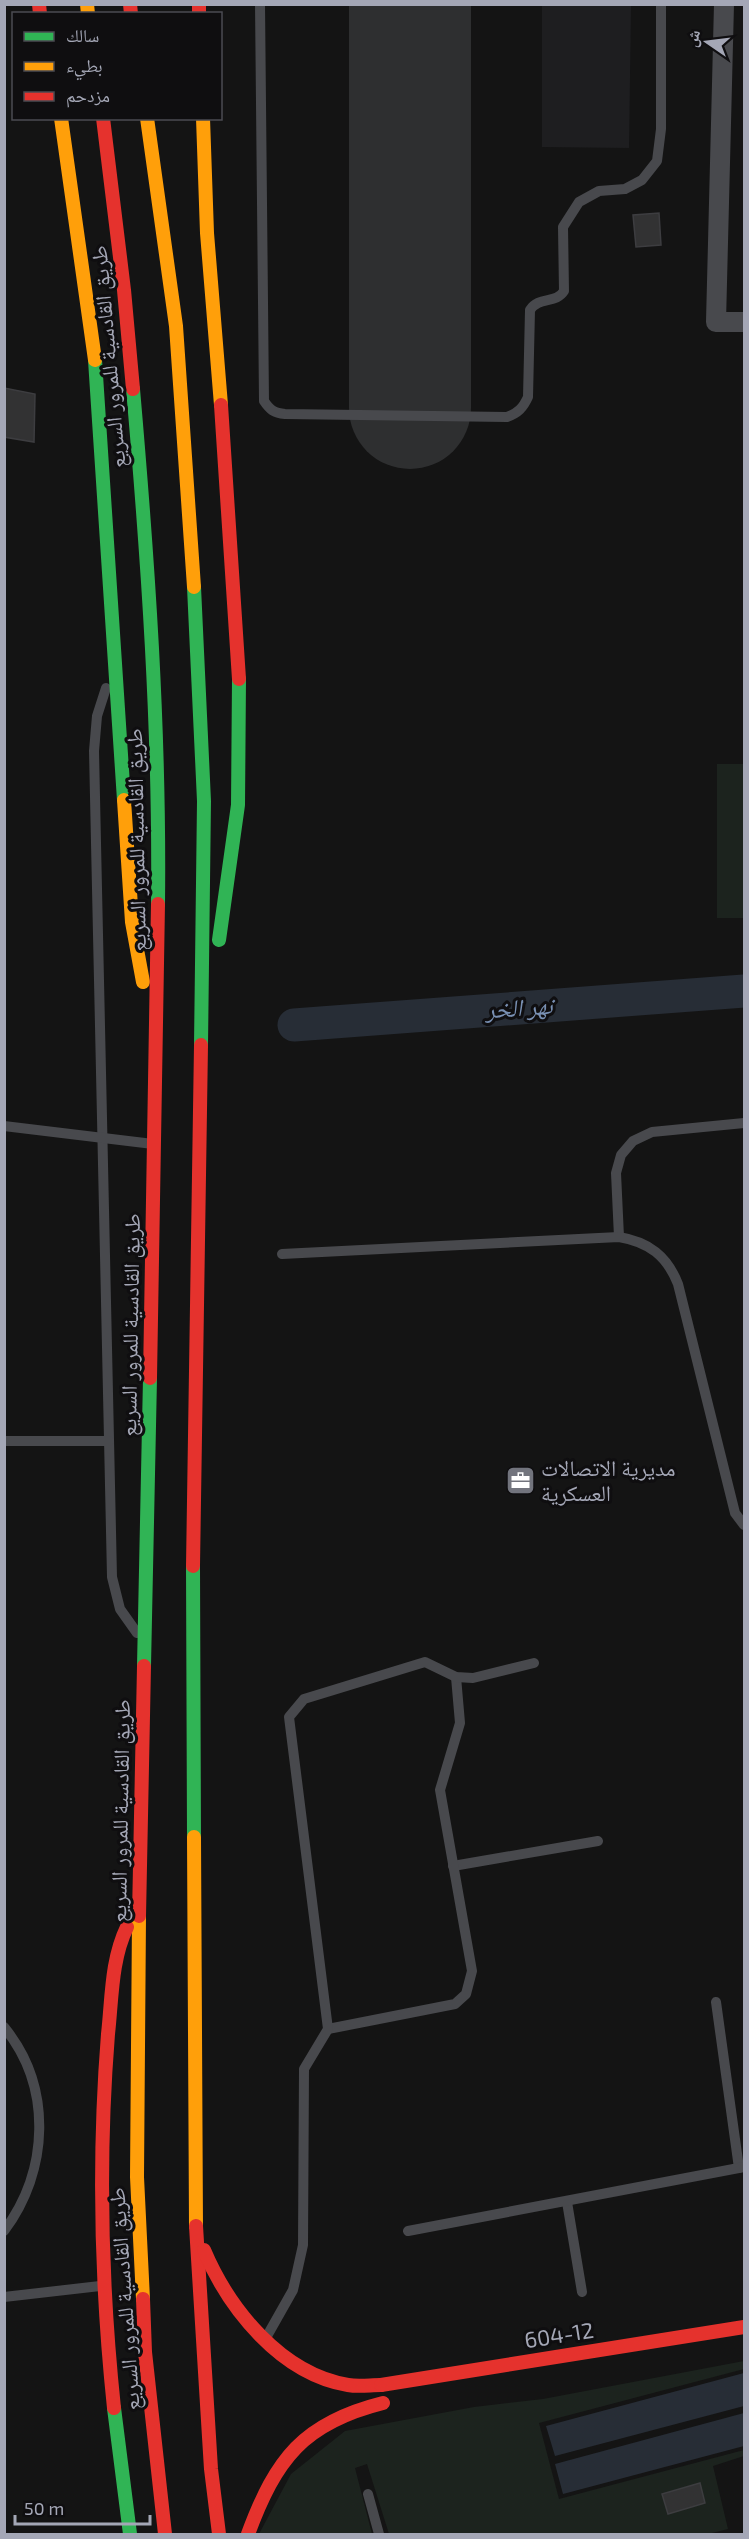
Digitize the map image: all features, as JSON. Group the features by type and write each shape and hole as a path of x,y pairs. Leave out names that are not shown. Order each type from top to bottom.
{"main road":[{"path":"62,120 97,372 132,922 158,1064"},
{"name":"طريق القادسية للمرور السريع","path":"103,120 124,290 140,469 153,646 159,805 158,1064 139,1916 137,2189 145,2352 165,2535"},
{"path":"147,120 176,327 198,643 204,801 193,1584 196,2225 212,2469 219,2535"},
{"path":"201,1061 238,805 238,675 227,472 207,233 203,120"},
{"path":"130,2535 107,2358 101,2191 108,2034 121,1937 139,1916"},
{"name":"604-12","path":"196,2225 207,2257 222,2287 242,2315 265,2339 291,2360 330,2380 346,2385 381,2385 744,2327"},
{"path":"248,2535 267,2488 297,2447 333,2418 389,2402"}],"street":[{"path":"724,4 716,322 744,322"}],"lane":[{"path":"260,4 264,401 269,409 285,414 507,417 516,414 524,406 528,397 530,309 538,301 555,299 564,291 563,226 579,202 598,191 625,189 642,180 657,161 661,129 661,4"},
{"path":"117,666 97,716 94,751 113,1587 120,1609 127,1621 145,1640"},
{"path":"619,1237 616,1173 621,1155 633,1141 652,1132 744,1123"},
{"path":"4,1126 155,1144"},
{"path":"282,1254 619,1237 635,1239 650,1246 672,1269 678,1284 735,1513 744,1525"},
{"path":"4,1441 109,1440"},
{"path":"265,2339 293,2290 303,2245 304,2069 328,2029 289,1717 304,1700 426,1662 456,1677 473,1678 534,1663"},
{"path":"328,2029 455,2004 466,1994 472,1971 440,1790 460,1723 456,1677"},
{"path":"453,1866 598,1841"},
{"path":"408,2231 742,2168 716,2002"},
{"path":"4,2027 20,2049 34,2084 39,2107 40,2130 34,2176 26,2198 4,2231"},
{"path":"567,2202 582,2292"},
{"path":"4,2297 105,2285"},
{"path":"368,2494 379,2535"}],"shaded area":[{"path":"542,5 631,5 629,148 542,147"},
{"path":"717,764 744,764 744,918 717,918"},
{"path":"744,2361 744,2369 539,2423 559,2499 744,2450 744,2456 713,2466 728,2529 708,2534 389,2534 367,2464 355,2468 372,2534 259,2534 291,2474 345,2431 474,2407 543,2399"},
{"path":"744,2373 744,2406 555,2456 546,2426"},
{"path":"744,2413 744,2446 563,2494 555,2464"}],"building":[{"path":"659,213 661,245 636,247 633,215"},
{"path":"4,388 35,394 34,442 4,437"},
{"path":"700,2483 705,2503 668,2514 662,2494"}],"waterway":[{"name":"نهر الخر","path":"294,1025 744,991"}],"runway":[{"path":"410,4 410,408"}],"traffic: fast":[{"path":"95,360 124,800"},
{"path":"133,389 152,646 157,775 158,904"},
{"path":"194,587 204,801 201,1045"},
{"path":"219,940 238,805 239,679"},
{"path":"144,1666 150,1378"},
{"path":"193,1566 194,1837"},
{"path":"114,2408 130,2534"}],"traffic: slow":[{"path":"87,4 88,12"},
{"path":"61,120 95,360"},
{"path":"147,120 176,326 194,587"},
{"path":"203,120 207,233 221,405"},
{"path":"124,800 132,922 143,982"},
{"path":"194,1837 196,2226"},
{"path":"139,1916 137,2177 143,2299"}],"traffic: jam":[{"path":"39,4 40,12"},
{"path":"130,4 131,12"},
{"path":"199,4 199,12"},
{"path":"103,120 124,290 133,389"},
{"path":"221,405 239,679"},
{"path":"150,1378 158,904"},
{"path":"193,1566 201,1045"},
{"path":"139,1916 144,1666"},
{"path":"114,2408 106,2315 102,2221 103,2128 113,1980 118,1953 127,1927"},
{"path":"196,2226 211,2469 219,2534"},
{"path":"204,2250 243,2316 260,2336 280,2353 301,2368 324,2378 352,2386 381,2385"},
{"path":"143,2299 145,2352 165,2534"},
{"path":"381,2385 744,2327"},
{"path":"248,2534 270,2485 296,2448 313,2433 332,2421 383,2403"}],"place":[{"name":"مديرية الاتصالات العسكرية","path":"520,1481"}]}
